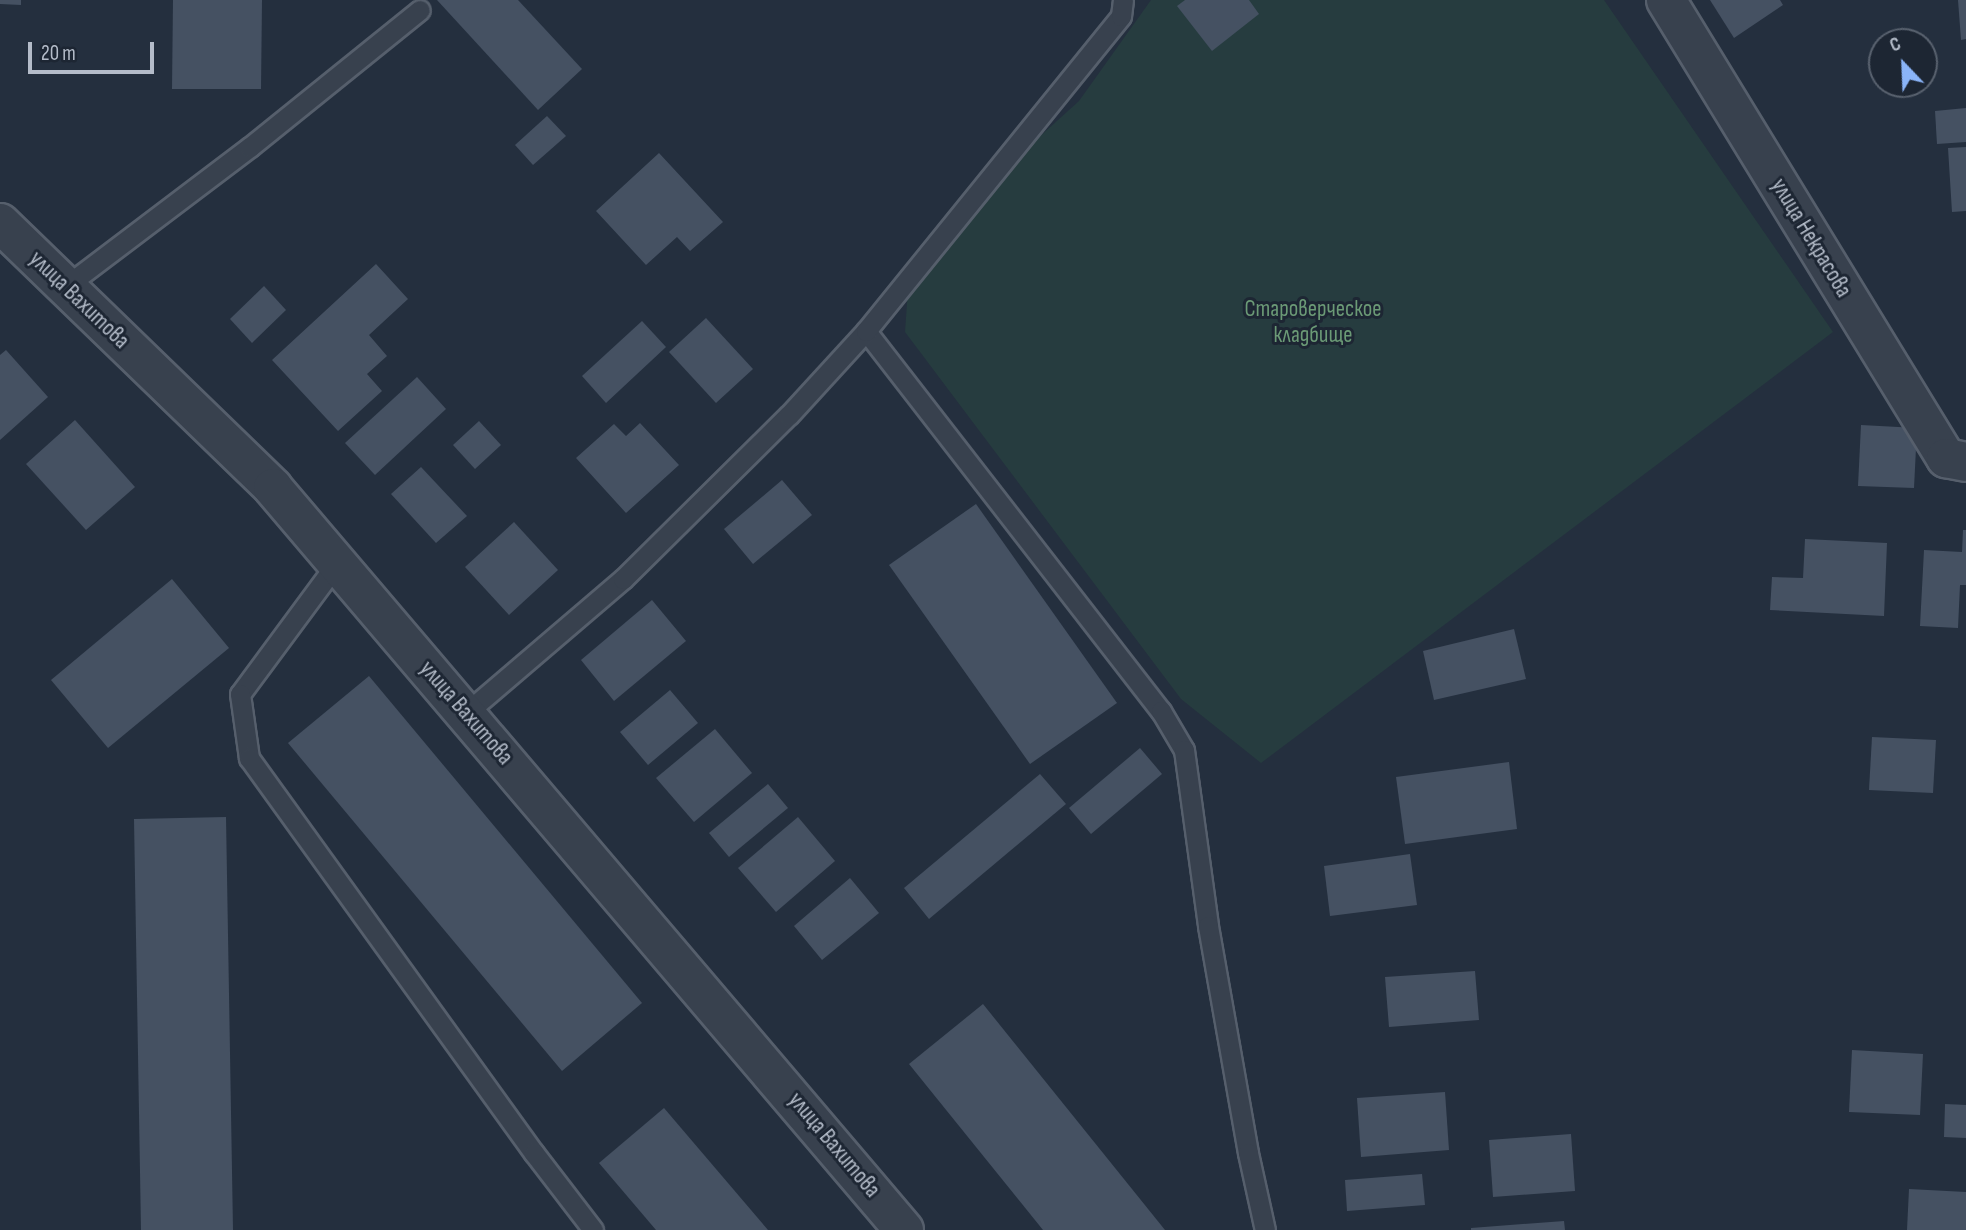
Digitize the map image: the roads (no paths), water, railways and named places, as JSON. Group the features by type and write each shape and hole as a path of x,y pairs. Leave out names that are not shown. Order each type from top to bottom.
{"street":[{"name":"улица Некрасова","path":"1666,0 1946,458 1966,462"},
{"name":"улица Вахитова","path":"0,223 273,488 904,1230"}],"lane":[{"path":"466,713 623,579 789,415 866,331 1121,16 1123,0"},
{"path":"66,286 250,147 420,10"},
{"path":"866,331 1161,711 1184,750 1208,926 1248,1153 1265,1230"},
{"path":"337,563 240,694 249,758 534,1153 593,1230"}],"park label":[{"name":"Староверческое кладбище","path":"1313,322"}]}
